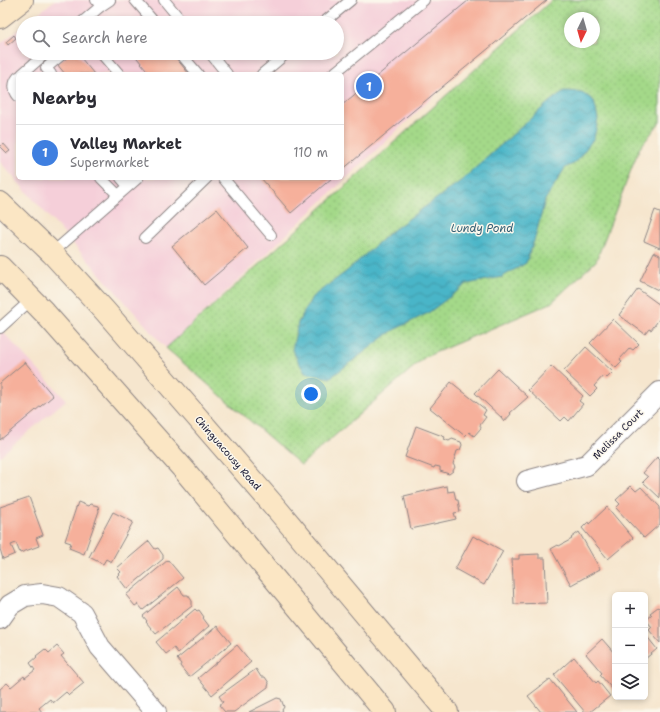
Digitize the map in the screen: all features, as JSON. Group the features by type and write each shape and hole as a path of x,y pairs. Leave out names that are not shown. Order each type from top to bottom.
{"main road":[{"path":"0,17 22,0"},
{"name":"Chinguacousy Road","path":"0,203 52,253 276,508 447,712"},
{"path":"0,267 32,299 185,471 385,712"}],"street":[{"name":"Melissa Court","path":"526,481 587,465 660,392"},
{"path":"0,619 10,606 25,596 42,594 59,597 82,613 100,647 156,712"}],"lane":[{"path":"87,16 98,3 110,0"},
{"path":"135,0 149,16"},
{"path":"164,0 177,16"},
{"path":"331,16 350,0"},
{"path":"335,72 424,0"},
{"path":"24,72 38,60"},
{"path":"49,72 46,68 56,60"},
{"path":"107,60 117,72"},
{"path":"186,60 196,72"},
{"path":"216,60 225,72"},
{"path":"264,72 279,60"},
{"path":"16,80 14,85 16,93"},
{"path":"103,180 118,195"},
{"path":"123,180 128,186"},
{"path":"52,253 136,180"},
{"path":"145,238 204,180"},
{"path":"225,180 271,235"},
{"path":"0,328 32,299"}],"shaded area":[{"path":"55,0 536,0 166,348 16,180 344,180 344,72 16,72 16,180 0,162 0,44 16,31 16,60 344,60 344,16 35,16"},
{"path":"0,329 66,400 0,456"}],"green space":[{"path":"552,0 660,0 660,122 639,149 596,261 551,303 425,357 301,465 166,348"}],"water":[{"name":"Lundy Pond","path":"564,91 582,92 594,101 598,119 594,138 575,163 565,168 545,200 535,238 526,263 502,277 467,284 428,313 392,331 330,378 305,373 292,350 298,323 312,297 347,271 389,233 462,180 549,102"}],"building":[{"path":"469,0 547,0 344,168 344,103"},
{"path":"14,35 16,38 8,45 6,42"},
{"path":"62,60 83,60 92,72 63,72 57,64"},
{"path":"139,60 178,60 187,72 148,72"},
{"path":"3,143 10,151 7,153 0,146"},
{"path":"263,180 330,180 291,213"},
{"path":"217,209 248,248 204,285 172,246"},
{"path":"655,210 660,212 660,248 644,241"},
{"path":"654,252 660,255 660,291 640,281"},
{"path":"638,289 660,305 660,318 651,330 649,329 645,334 619,315"},
{"path":"613,319 639,344 633,350 630,348 620,359 622,362 616,368 590,343"},
{"path":"586,347 613,372 607,378 604,375 594,386 597,389 590,396 564,371"},
{"path":"25,362 53,396 0,440 0,383"},
{"path":"551,366 583,396 579,401 583,404 569,421 565,417 561,421 528,390"},
{"path":"498,369 528,397 510,413 511,414 504,422 502,418 475,393"},
{"path":"451,382 486,410 483,415 486,417 480,425 481,428 474,436 469,432 465,436 430,408"},
{"path":"416,426 445,437 444,439 449,441 452,439 461,442 462,445 460,450 457,451 453,464 455,467 453,471 449,474 440,471 440,467 435,466 434,468 405,457"},
{"path":"657,457 660,460 660,498 643,482 648,477 643,473"},
{"path":"447,486 448,492 454,491 456,500 458,500 460,512 454,513 456,519 411,529 404,496"},
{"path":"631,486 636,491 641,487 660,507 660,524 644,538 616,508 620,504 616,500"},
{"path":"29,497 43,535 36,538 39,546 20,553 16,543 11,545 15,554 3,559 0,549 0,507"},
{"path":"78,502 88,506 90,504 98,506 99,511 84,554 69,548 71,543 65,541"},
{"path":"607,507 633,538 608,559 582,528 588,522 589,524"},
{"path":"113,512 133,522 111,562 106,559 103,564 89,557"},
{"path":"579,532 600,569 571,585 551,549 572,539 571,538"},
{"path":"473,536 503,551 484,585 455,569"},
{"path":"149,541 155,549 158,548 163,555 163,559 127,589 117,576 121,572 117,568"},
{"path":"539,554 539,558 545,558 547,603 514,604 512,559 519,559 519,555"},
{"path":"168,560 183,578 143,610 138,604 135,606 126,595"},
{"path":"178,587 184,595 188,595 192,601 192,606 156,634 143,616"},
{"path":"658,607 660,609 660,643 649,630 652,627 648,622 648,618 652,615 650,613"},
{"path":"195,609 197,611 199,610 209,626 178,653 174,648 166,654 156,642"},
{"path":"217,626 231,643 189,677 180,666 181,664 177,659"},
{"path":"648,638 657,649 648,656"},
{"path":"602,639 612,651 612,689 600,675 602,673 586,654"},
{"path":"237,645 251,662 212,695 198,678"},
{"path":"57,646 64,654 61,656 84,683 69,695 66,692 53,703 50,699 39,708 42,712 0,712 0,689 7,683 11,687 24,676 25,678 35,670 30,663 37,657 36,656 45,649 49,653"},
{"path":"574,657 596,683 598,681 610,696 590,712 585,712 554,675"},
{"path":"256,669 261,677 265,677 269,683 268,687 234,712 225,712 219,705 223,702 219,696"},
{"path":"550,679 577,712 541,712 528,696"},
{"path":"277,698 281,699 284,707 282,710 283,712 249,712"}],"place":[{"name":"Valley Market","path":"369,86"}]}
